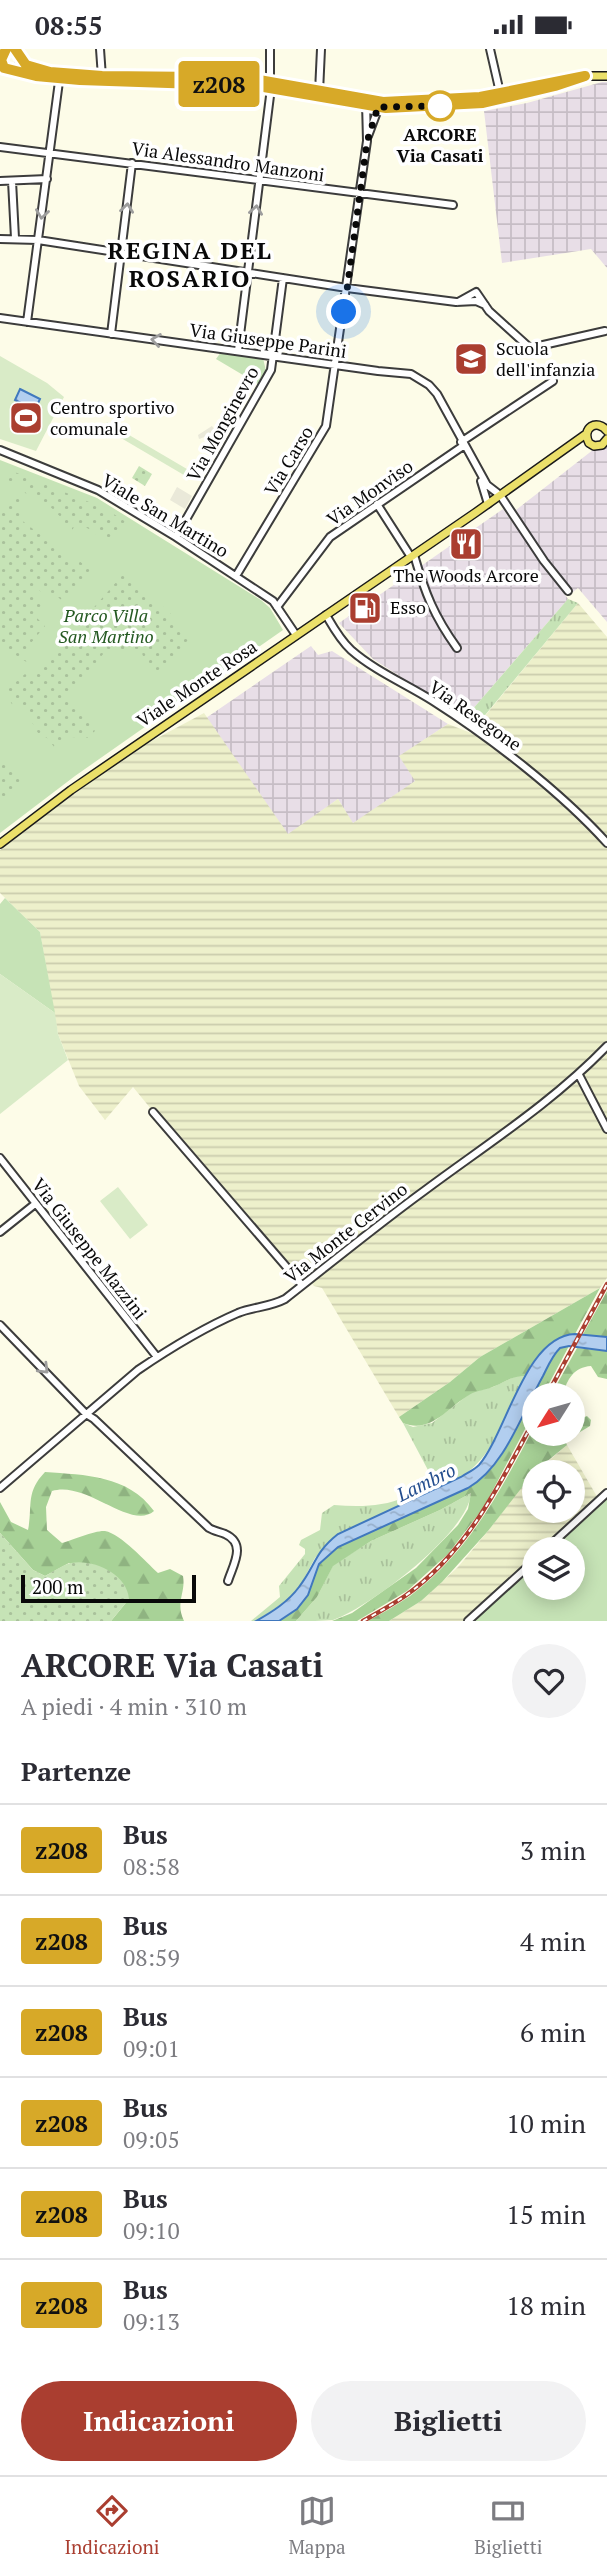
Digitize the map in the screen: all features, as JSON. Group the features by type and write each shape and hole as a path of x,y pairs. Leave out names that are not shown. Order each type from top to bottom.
{"main road":[{"path":"270,85 60,76 6,69 1,64 3,55 12,51 19,53 35,69 60,76 228,78 270,85 401,109 463,105 555,86 585,76 607,74"},
{"path":"6,69 18,67 19,53"},
{"name":"Viale Monte Rosa","path":"0,844 71,790 567,450 593,425 605,426"},
{"path":"586,434 594,445"},
{"name":"Viale Monte Rosa","path":"567,450 607,440"}],"street":[{"path":"100,49 102,76"},
{"path":"238,351 260,181 270,85 270,49"},
{"path":"319,94 321,49"},
{"path":"490,49 501,96"},
{"path":"27,322 60,76"},
{"name":"Via Carso","path":"366,103 367,142"},
{"name":"Via Carso","path":"236,576 326,426 367,142 379,105"},
{"name":"Via Alessandro Manzoni","path":"0,148 453,205"},
{"path":"111,334 132,163"},
{"path":"0,181 47,179"},
{"path":"12,181 15,238"},
{"path":"0,239 38,240 347,288 456,302 477,301 485,305 530,348 546,347 605,331"},
{"name":"Via Monginevro","path":"176,537 271,370 283,278"},
{"name":"Via Giuseppe Parini","path":"0,318 419,377 437,394 462,444 487,485 500,495 544,561 568,591"},
{"name":"Via Monviso","path":"277,607 330,537 553,381"},
{"path":"594,445 607,451"},
{"name":"Viale San Martino","path":"0,450 98,491 176,537 267,596 296,635"},
{"name":"Via Giuseppe Parini","path":"479,472 488,504"},
{"path":"377,504 412,556 438,621 457,648"},
{"name":"Via Resegone","path":"326,615 351,649 369,664 432,701 481,736 577,812 607,843"},
{"name":"Via Monte Cervino","path":"86,1414 156,1357 234,1315 276,1304 421,1192 537,1110 579,1075 607,1046"},
{"path":"579,1075 607,1129"},
{"path":"153,1112 302,1285"},
{"name":"Via Giuseppe Mazzini","path":"0,1158 156,1357"},
{"path":"0,1231 35,1204"},
{"path":"0,1325 86,1414 209,1528 225,1534 233,1541 238,1553 228,1581"},
{"path":"0,1488 86,1414"},
{"path":"560,1537 607,1493"},
{"path":"468,1621 522,1571"}],"shaded area":[{"path":"607,82 607,268 591,249 502,263 484,111 527,103"},
{"path":"212,426 223,442 220,450 210,435 199,439 198,435"},
{"path":"607,439 607,622 578,588 573,592 540,551 516,510"},
{"path":"177,487 192,496 185,509 170,500"},
{"path":"503,509 568,599 465,718 373,659 339,623"},
{"path":"311,646 318,655 332,651 448,724 400,756 416,781 353,824 338,799 288,835 206,718"}],"green space":[{"path":"221,352 263,358 266,371 258,384 216,359"},
{"name":"Centro sportivo comunale","path":"0,356 47,383 64,397 36,451 0,439"},
{"path":"107,422 192,472 189,478 104,428"},
{"name":"Parco Villa San Martino","path":"0,460 97,498 261,600 270,608 283,630 75,776 0,833"},
{"path":"139,466 152,474 145,486 132,478"},
{"path":"12,471 104,508 131,525 118,529 114,533 115,539 107,546 92,531 75,523 73,529 67,533 63,524 65,522 48,505 27,495 18,484 5,480"},
{"path":"11,496 23,498 20,519 33,529 46,532 49,542 61,547 63,557 77,559 90,570 64,602 55,595 43,596 35,583 33,595 42,605 35,616 45,626 31,643 33,650 28,654 28,663 14,654 6,654 0,648 0,512"},
{"path":"125,572 170,613 181,628 180,632 190,640 182,644 184,658 168,662 156,674 145,661 141,651 104,653 75,688 67,693 95,731 87,738 71,737 55,748 47,738 38,733 25,710 14,708 3,688 10,687 25,674 33,677 34,670 46,662"},
{"path":"568,599 578,603 476,726 465,718"},
{"path":"578,603 607,637 607,1278 600,1288 480,1357 450,1382 399,1417 322,1288 314,1286 306,1277 303,1279 157,1109 151,1109 133,1087 105,1120 79,1086 58,1034 40,932 0,893 0,850 65,800 148,743 204,713 288,834 338,799 353,823 415,781 399,756 448,724 471,733"},
{"path":"0,755 23,784 0,801"},
{"path":"5,898 40,932 55,1013 0,974 0,904"},
{"path":"0,974 55,1013 58,1034 68,1060 0,1114"},
{"path":"118,1187 148,1225 130,1239 100,1201"},
{"path":"600,1288 575,1334 551,1343 526,1377 514,1378 472,1393 438,1418 422,1425 403,1423 399,1417 450,1382 480,1357"},
{"path":"607,1291 607,1337 582,1336"},
{"path":"563,1346 569,1346 549,1383 539,1383 542,1377"},
{"path":"577,1348 607,1351 607,1379 598,1377 591,1366 580,1369 568,1383 558,1383"},
{"path":"516,1376 526,1377 499,1432 473,1468 461,1477 338,1534 315,1558 300,1586 288,1600 256,1621 251,1621 280,1597 279,1586 305,1554 305,1549 299,1545 301,1540 320,1530 322,1513 334,1505 379,1504 406,1497 424,1488 437,1487 403,1423 413,1427 432,1423 472,1392 493,1387"},
{"path":"585,1417 591,1420 590,1426 585,1429"},
{"path":"522,1418 522,1435 484,1507 448,1554 407,1591 357,1621 332,1621 352,1613 416,1568 458,1525 468,1509 471,1493 371,1541 333,1566 317,1597 296,1621 279,1621 297,1609 308,1595 319,1564 338,1547 468,1488 493,1467"},
{"path":"524,1446 566,1446 549,1460 522,1460 522,1487 488,1531 421,1601 389,1621 368,1621 410,1596 450,1560 482,1519"},
{"path":"568,1446 576,1460 550,1460"},
{"path":"45,1472 105,1479 132,1490 143,1499 154,1511 133,1515 79,1492 52,1491 46,1507 47,1530 62,1543 101,1531 111,1533 126,1543 158,1573 170,1569 183,1576 180,1608 184,1621 111,1621 129,1599 69,1563 45,1576 33,1570 0,1533 0,1502 11,1522 28,1530 32,1493"},
{"path":"585,1476 599,1500 585,1513"},
{"path":"522,1486 522,1523 574,1523 559,1537 522,1537 522,1572 468,1621 389,1621 421,1601 458,1567"},
{"path":"471,1493 466,1509 454,1528 415,1567 392,1585 349,1613 333,1620 296,1621 317,1597 333,1565 371,1541"},
{"path":"607,1496 607,1621 472,1621 522,1575 522,1600 585,1600 585,1537 563,1537 578,1523 585,1523 585,1516"},
{"path":"0,1533 33,1570 45,1576 71,1563 99,1566 122,1582 129,1599 111,1621 0,1621"}],"water":[{"path":"20,389 40,399 35,410 15,400"},
{"path":"575,1334 607,1337 607,1351 569,1346 560,1348 539,1383 522,1383 522,1418 502,1453 481,1479 468,1488 338,1547 319,1564 308,1595 297,1609 279,1621 256,1621 295,1592 320,1553 338,1534 477,1467 489,1450 519,1388 530,1368 543,1351 558,1339"}],"railway":[{"path":"553,1383 607,1284"},
{"path":"363,1621 405,1596 427,1579 446,1559 480,1516 522,1443"}],"bus line":[{"name":"z208","path":"6,49 1,57 4,68 36,76 258,86 331,100 401,109 483,103 585,76 480,97 383,102 259,80 70,75 39,71 26,65 15,49"}],"place":[{"name":"ARCORE Via Casati","path":"440,106"},
{"name":"Scuola dell'infanzia","path":"471,359"},
{"name":"Centro sportivo comunale","path":"26,418"},
{"name":"The Woods Arcore","path":"466,544"},
{"name":"Esso","path":"365,608"}],"district":[{"name":"REGINA DEL ROSARIO","path":"190,265"}],"route":[{"path":"344,312 367,142 378,107 401,109 440,106"}],"water label":[{"name":"Lambro","path":"426,1482"}]}
